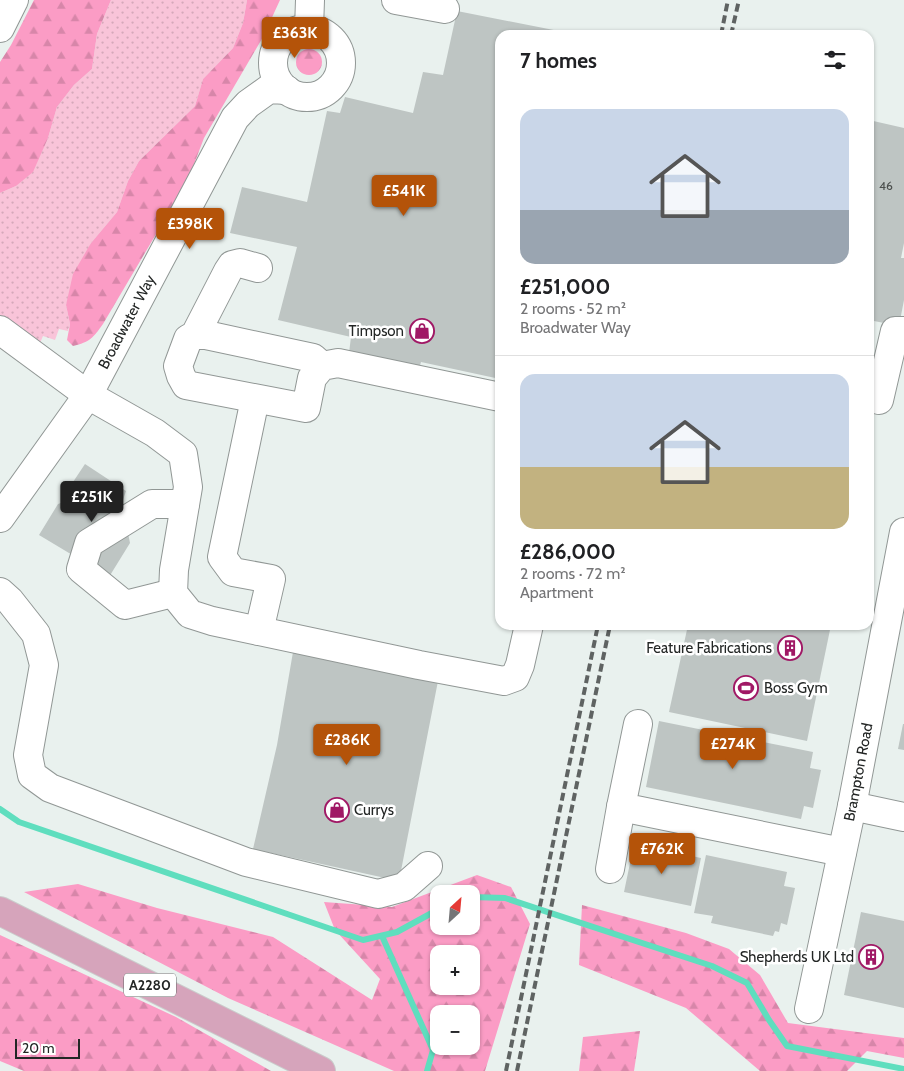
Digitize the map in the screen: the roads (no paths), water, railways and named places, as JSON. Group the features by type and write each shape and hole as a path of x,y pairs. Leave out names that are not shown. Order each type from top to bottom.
{"main road":[{"name":"A2280","path":"2,911 321,1071"}],"street":[{"path":"0,28 14,0"},
{"path":"287,90 279,83 274,73 273,62 275,52 280,42 288,34 298,30 309,29 310,0"},
{"path":"396,0 445,9"},
{"name":"Broadwater Way","path":"0,518 88,395 235,118 248,104 269,89 287,90 296,95 307,97 317,96 327,91 334,83 339,74 340,54 328,36 319,31 309,29"},
{"path":"258,268 240,264 232,265 194,335 188,339 178,366 186,385 306,408 312,378 322,366 338,364 495,396"},
{"path":"0,330 88,395 155,433 182,454 188,487 174,570 173,593 190,614 259,631 504,681 515,677 520,665 528,630"},
{"path":"874,399 879,400 895,331 904,332"},
{"path":"194,335 206,335 312,358 322,366"},
{"path":"256,399 222,557 233,572 271,579 259,631"},
{"path":"173,593 124,605 81,569 89,543 152,504 185,504"},
{"name":"Brampton Road","path":"809,1009 852,806 904,532"},
{"path":"0,592 10,601 36,634 44,665 28,755 32,775 50,788 246,862 378,894 404,887 428,866"},
{"path":"610,870 638,724"},
{"path":"852,806 904,817"},
{"path":"621,807 842,852"}],"waterway":[{"path":"0,809 19,822 363,940 397,932 430,914"},
{"path":"480,897 505,898 712,966 747,983 787,1046 904,1069"},
{"path":"382,936 433,1050 427,1071"}],"railway":[{"path":"722,30 728,0"},
{"path":"732,30 739,0"},
{"path":"506,1071 597,630"},
{"path":"517,1071 609,630"}],"place":[{"name":"Timpson","path":"422,331"},
{"name":"Feature Fabrications","path":"790,648"},
{"name":"Boss Gym","path":"746,688"},
{"name":"Currys","path":"337,810"},
{"name":"Shepherds UK Ltd","path":"871,957"}]}
